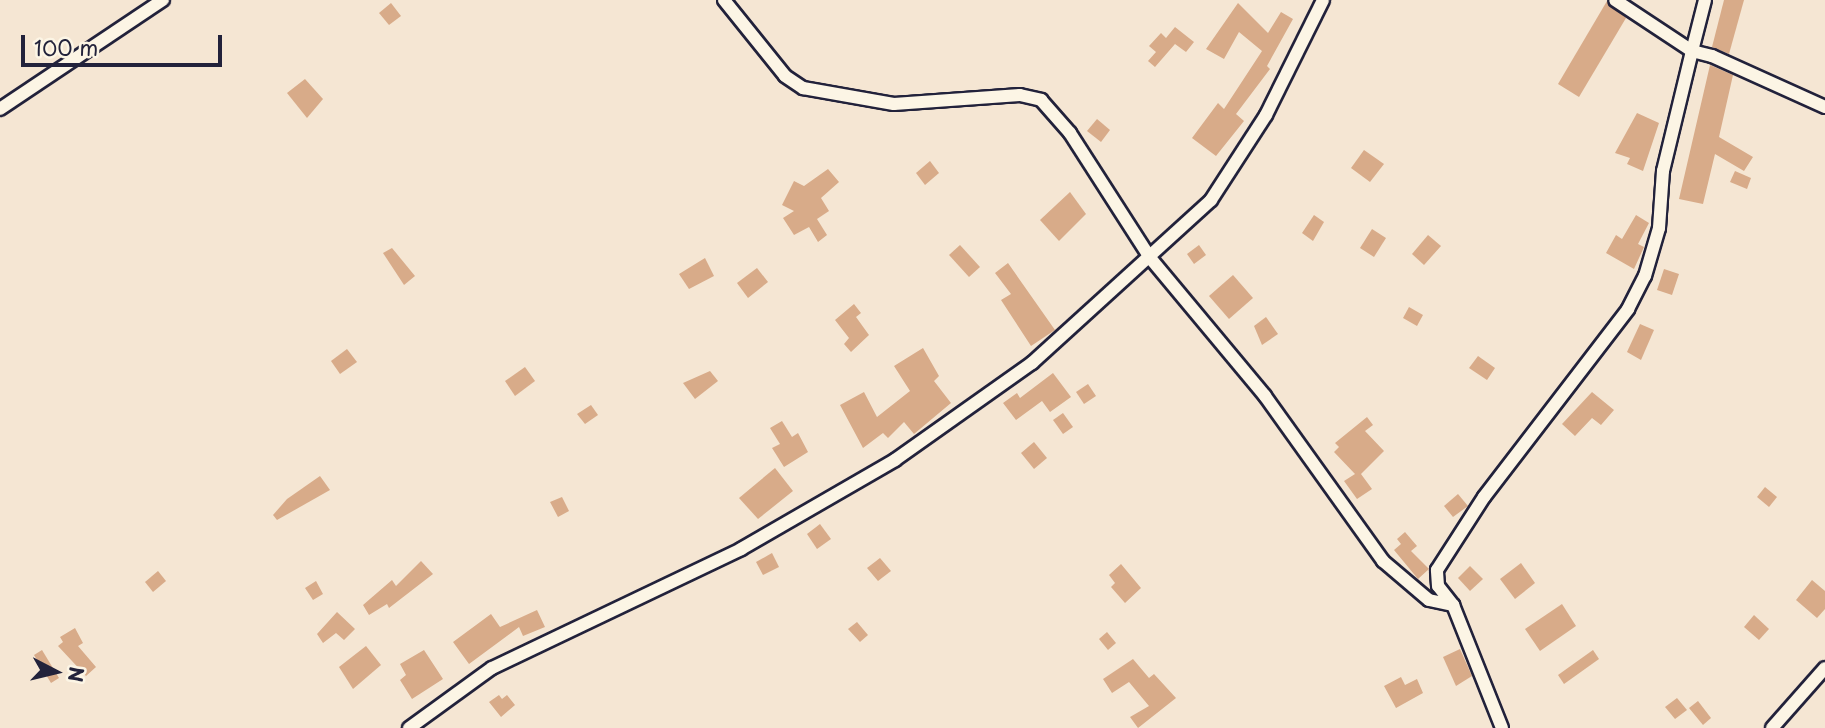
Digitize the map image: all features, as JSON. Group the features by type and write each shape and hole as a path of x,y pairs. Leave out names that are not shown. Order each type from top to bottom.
{"street":[{"path":"0,109 163,0"},
{"path":"724,0 785,76 803,88 894,104 1020,95 1041,100 1070,133 1151,259 1265,396 1384,561 1429,600 1452,605"},
{"path":"409,728 492,668 741,549 895,460 1032,363 1151,259 1211,200 1266,115 1323,0"},
{"path":"1615,0 1692,51 1712,55 1825,107"},
{"path":"1502,728 1452,605 1438,586 1443,555 1628,309 1645,276 1660,228 1663,171 1705,0"},
{"path":"1772,728 1825,668"}],"building":[{"path":"1724,0 1744,0 1729,54 1712,47"},
{"path":"1607,1 1626,18 1579,97 1558,84"},
{"path":"391,3 401,16 389,25 379,13"},
{"path":"1238,3 1268,33 1281,12 1293,19 1267,66 1270,69 1236,114 1244,121 1216,156 1192,138 1218,103 1224,109 1262,51 1239,32 1224,59 1206,49"},
{"path":"1175,27 1194,42 1186,52 1175,44 1155,67 1148,61 1156,52 1149,46 1161,33 1166,38"},
{"path":"1710,65 1733,75 1719,137 1753,157 1744,171 1715,154 1703,204 1679,199"},
{"path":"305,79 323,99 307,118 287,93"},
{"path":"1637,113 1659,123 1643,171 1627,164 1630,158 1615,153"},
{"path":"1097,119 1110,130 1101,142 1087,131"},
{"path":"1364,150 1384,164 1370,182 1351,168"},
{"path":"930,161 939,173 925,185 916,173"},
{"path":"828,169 839,182 821,198 829,211 817,219 827,235 818,242 809,227 794,235 783,218 794,211 782,205 794,181 804,186"},
{"path":"1735,171 1751,178 1747,189 1730,182"},
{"path":"1070,192 1086,214 1059,241 1040,220"},
{"path":"1314,215 1324,222 1313,241 1302,233"},
{"path":"1636,215 1649,223 1638,244 1644,247 1634,269 1606,253 1616,235 1622,239"},
{"path":"1372,229 1386,238 1374,257 1360,248"},
{"path":"1428,235 1441,246 1424,265 1412,254"},
{"path":"960,245 980,267 969,277 949,255"},
{"path":"1199,245 1206,255 1194,264 1187,254"},
{"path":"392,248 415,276 404,285 383,253"},
{"path":"705,258 714,276 689,289 679,274"},
{"path":"1008,263 1055,330 1031,346 1001,300 1011,294 995,273"},
{"path":"757,268 768,282 748,298 737,283"},
{"path":"1664,269 1679,274 1672,295 1657,290"},
{"path":"1233,275 1253,298 1229,319 1209,296"},
{"path":"854,304 861,313 856,317 869,335 851,352 844,344 849,338 835,320"},
{"path":"1409,307 1423,315 1417,326 1403,318"},
{"path":"1266,317 1278,334 1262,345 1254,326"},
{"path":"1640,324 1654,330 1641,360 1627,352"},
{"path":"923,348 939,376 934,381 951,403 914,434 904,422 888,438 883,433 863,448 840,405 864,392 877,417 910,391 894,366"},
{"path":"347,349 357,362 340,374 331,361"},
{"path":"1478,356 1495,368 1487,380 1469,368"},
{"path":"525,367 535,381 515,396 505,381"},
{"path":"710,371 718,381 695,399 683,383"},
{"path":"1053,373 1071,397 1050,412 1042,401 1016,420 1003,403 1017,393 1020,398"},
{"path":"1088,384 1096,396 1084,404 1076,392"},
{"path":"1592,392 1614,410 1601,425 1592,418 1575,436 1562,424"},
{"path":"591,405 598,415 585,424 577,414"},
{"path":"1063,413 1073,427 1063,434 1053,420"},
{"path":"1367,417 1373,425 1365,431 1384,451 1361,474 1372,489 1357,499 1344,481 1355,474 1334,452 1339,447 1335,443"},
{"path":"782,421 792,437 798,433 808,452 784,467 772,448 780,444 770,428"},
{"path":"1034,442 1047,458 1034,469 1021,453"},
{"path":"775,468 793,491 758,519 739,498"},
{"path":"320,476 330,490 277,520 273,515 287,499"},
{"path":"1765,487 1777,497 1769,507 1757,497"},
{"path":"1458,494 1468,506 1453,517 1444,506"},
{"path":"562,497 569,511 558,517 550,502"},
{"path":"820,524 831,539 817,549 807,534"},
{"path":"1405,532 1417,546 1411,551 1429,569 1418,579 1394,550 1401,544 1397,539"},
{"path":"772,553 779,567 763,575 756,562"},
{"path":"880,558 891,571 878,581 867,568"},
{"path":"421,561 433,574 389,608 387,604 369,615 363,605 392,580 396,586"},
{"path":"1521,563 1535,583 1515,599 1500,579"},
{"path":"1121,564 1141,588 1125,603 1111,587 1115,583 1109,575"},
{"path":"1470,566 1483,579 1470,591 1458,578"},
{"path":"158,571 166,581 153,592 145,582"},
{"path":"1812,580 1825,591 1825,609 1817,618 1796,600"},
{"path":"316,581 323,594 313,600 305,588"},
{"path":"1562,604 1576,626 1540,651 1525,629"},
{"path":"537,610 545,627 523,636 519,627 469,664 453,642 491,614 500,627"},
{"path":"337,612 355,629 344,640 336,633 323,643 317,634"},
{"path":"1754,615 1769,629 1759,640 1744,627"},
{"path":"857,622 868,635 860,642 848,629"},
{"path":"75,628 83,643 78,646 96,667 86,676 58,646 63,642 60,637"},
{"path":"1107,632 1116,643 1108,650 1099,639"},
{"path":"366,646 381,665 353,689 339,667"},
{"path":"1460,649 1472,676 1456,686 1443,657"},
{"path":"42,650 59,678 51,683 34,655"},
{"path":"424,650 443,679 412,699 400,680 406,675 400,664"},
{"path":"1593,650 1599,659 1564,684 1558,675"},
{"path":"1133,659 1149,678 1154,674 1176,698 1138,728 1130,717 1149,706 1129,682 1112,693 1103,679"},
{"path":"1401,677 1405,685 1417,679 1423,693 1396,708 1384,686"},
{"path":"499,695 502,699 507,695 515,705 501,717 489,702"},
{"path":"1677,698 1687,710 1675,719 1665,707"},
{"path":"1698,701 1711,718 1703,725 1689,708"}]}
